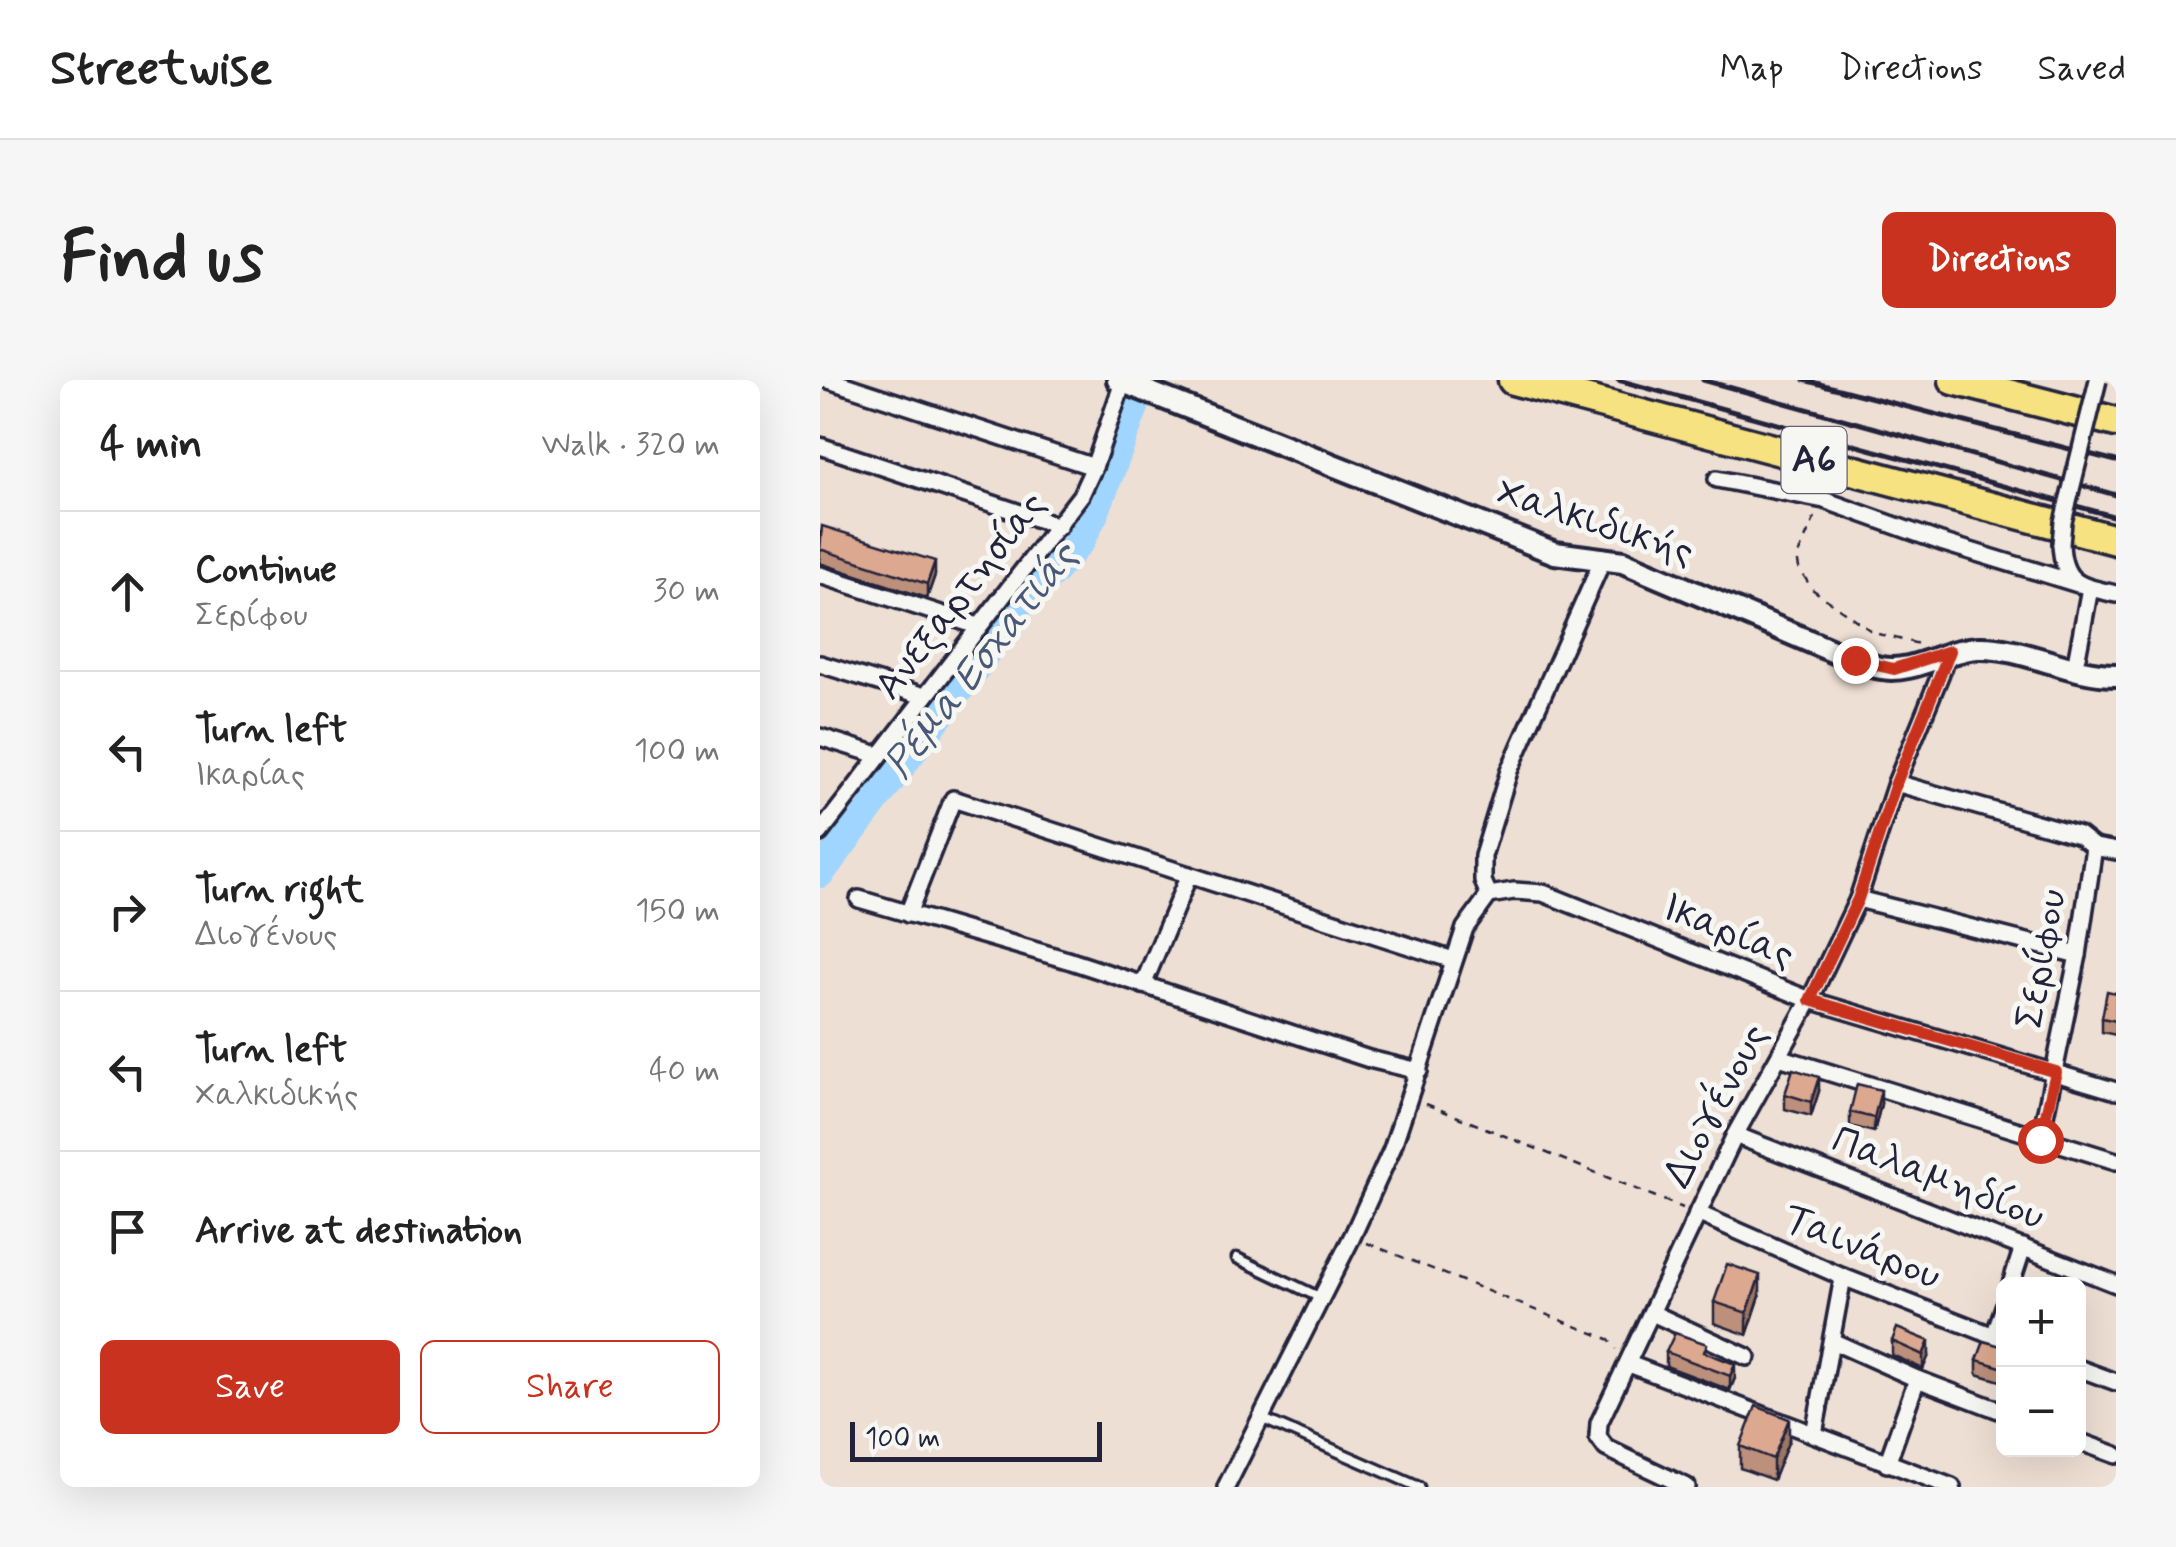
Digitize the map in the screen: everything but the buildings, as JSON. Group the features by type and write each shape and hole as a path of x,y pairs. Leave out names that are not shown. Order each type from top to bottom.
{"highway":[{"name":"Α6","path":"1513,380 2116,540"},
{"path":"1954,380 2116,422"}],"street":[{"path":"829,380 1094,467"},
{"path":"2084,586 2064,568 2061,544 2098,380"},
{"name":"Ανεξαρτησίας","path":"820,833 826,816 1081,495 1125,383"},
{"name":"Χαλκιδικής","path":"1125,383 1555,553 1604,557 1881,668 1906,668 1950,651 1994,648 2071,670 2116,676"},
{"path":"820,446 1059,526"},
{"path":"1717,478 1824,500 1941,542 2116,594"},
{"path":"1226,1487 1352,1237 1411,1098 1465,928 1489,895 1482,856 1509,771 1604,557"},
{"path":"820,575 978,626"},
{"path":"2077,657 2084,586"},
{"name":"Διογένους","path":"1687,1487 1606,1448 1598,1437 1599,1423 1735,1134 1810,1000 1858,899 1896,783 1950,651"},
{"path":"820,664 924,696"},
{"path":"820,736 878,755"},
{"path":"1896,783 2079,835 2094,846 2116,852"},
{"path":"908,914 953,799 1453,960"},
{"name":"Σερίφου","path":"2040,1140 2078,955 2094,846"},
{"path":"1143,985 1188,875"},
{"name":"Ικαρίας","path":"1489,895 1514,891 1543,893 1810,1000 2116,1091"},
{"path":"859,899 1419,1071"},
{"path":"1858,899 2078,955"},
{"path":"1779,1057 2116,1161"},
{"name":"Παλαμηδίου","path":"1735,1134 2116,1284"},
{"name":"Ταινάρου","path":"1698,1214 1996,1337"},
{"path":"2013,1277 2023,1247"},
{"path":"1814,1434 1843,1277"},
{"path":"1652,1313 1746,1356"},
{"path":"1832,1341 1996,1409"},
{"path":"1629,1364 1952,1487"},
{"path":"2086,1371 2116,1382"},
{"path":"1888,1464 1918,1379"},
{"path":"2086,1444 2116,1455"}],"lane":[{"path":"1237,1258 1322,1298"},
{"path":"1261,1418 1419,1487"}],"path":[{"path":"1824,500 1798,556 1799,568 1812,589 1874,633 1950,651"},
{"path":"1411,1098 1698,1214"},
{"path":"1352,1237 1608,1339 1629,1364"}],"waterway":[{"name":"Ρέμα Εσχατιάς","path":"820,873 977,665 1017,605 1080,541 1144,380"}],"railway":[{"path":"1618,380 2116,517"},
{"path":"1703,380 2116,495"},
{"path":"1804,380 2116,461"}],"route":[{"path":"1855,660 1881,668 1906,668 1950,651 1896,783 1858,899 1810,1000 2056,1072 2040,1140"}]}
